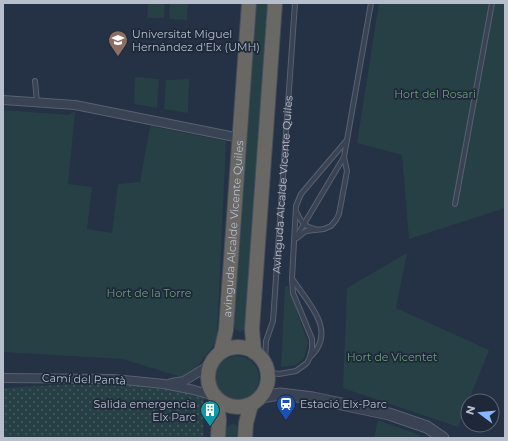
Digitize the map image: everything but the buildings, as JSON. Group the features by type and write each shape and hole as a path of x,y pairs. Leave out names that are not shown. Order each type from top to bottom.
{"highway":[{"name":"avinguda Alcalde Vicente Quiles","path":"221,352 226,330 242,121 249,3"},
{"name":"Avinguda Alcalde Vicente Quiles","path":"254,352 252,330 275,3"},
{"path":"218,438 219,420 215,397 208,384 208,371 210,365 221,352 227,349 241,347 254,352 260,358 266,368 267,385 256,401 246,423 245,438"},
{"path":"215,397 225,405 235,408 256,401"}],"street":[{"path":"3,100 75,105 240,138"},
{"name":"Camí del Pantà","path":"164,384 184,381 210,365"},
{"name":"Camí del Pantà","path":"3,378 107,379 164,384 194,390 215,397"},
{"path":"256,401 280,394 313,398 388,414 427,427 443,438"}],"lane":[{"name":"Avinguda Alcalde Vicente Quiles","path":"266,368 266,341 273,321 295,3"},
{"path":"294,240 344,157 370,3"},
{"path":"455,204 492,3"},
{"path":"35,81 37,102"},
{"path":"310,357 312,339 293,293 292,278 297,200 300,194 347,140"},
{"path":"294,240 306,231 324,229 331,226 336,220 339,214 347,172 344,157"},
{"path":"296,212 304,224 317,230"},
{"path":"266,368 279,374 296,371 306,363 317,350 321,341 322,330 320,320 292,278"}],"green space":[{"path":"148,3 165,3 164,18 147,18"},
{"path":"170,3 188,3 187,20 169,19"},
{"path":"254,3 269,3 247,324 244,330 240,332 235,329 233,322"},
{"name":"Hort del Rosari","path":"379,3 505,3 505,208 409,239 402,155 357,143"},
{"path":"135,77 159,79 157,108 134,104"},
{"path":"189,79 188,113 164,109 166,80"},
{"name":"Hort de la Torre","path":"3,110 69,115 75,111 68,184 92,187 87,229 112,233 118,184 140,182 150,126 226,141 217,335 219,338 194,371 181,377 123,359 3,352"},
{"name":"Hort de Vicentet","path":"407,253 396,308 489,350 472,393 460,393 460,422 458,427 343,388 347,288"},
{"path":"285,286 288,286 308,343 304,358 296,365 281,367"},
{"path":"233,356 241,356 246,357 253,362 258,369 258,387 253,394 246,399 233,400 225,397 218,390 215,382 215,374 218,366 225,359"},
{"path":"96,383 152,387 204,394 203,438 3,438 3,388"},
{"path":"378,420 420,435 419,438 374,438"},
{"path":"233,424 237,426 238,438 225,438 226,429 229,425"}],"place":[{"name":"Universitat Miguel Hernández d'Elx (UMH)","path":"118,57"},
{"name":"Estació Elx-Parc","path":"286,421"},
{"name":"Salida emergencia Elx Parc","path":"210,427"}]}
